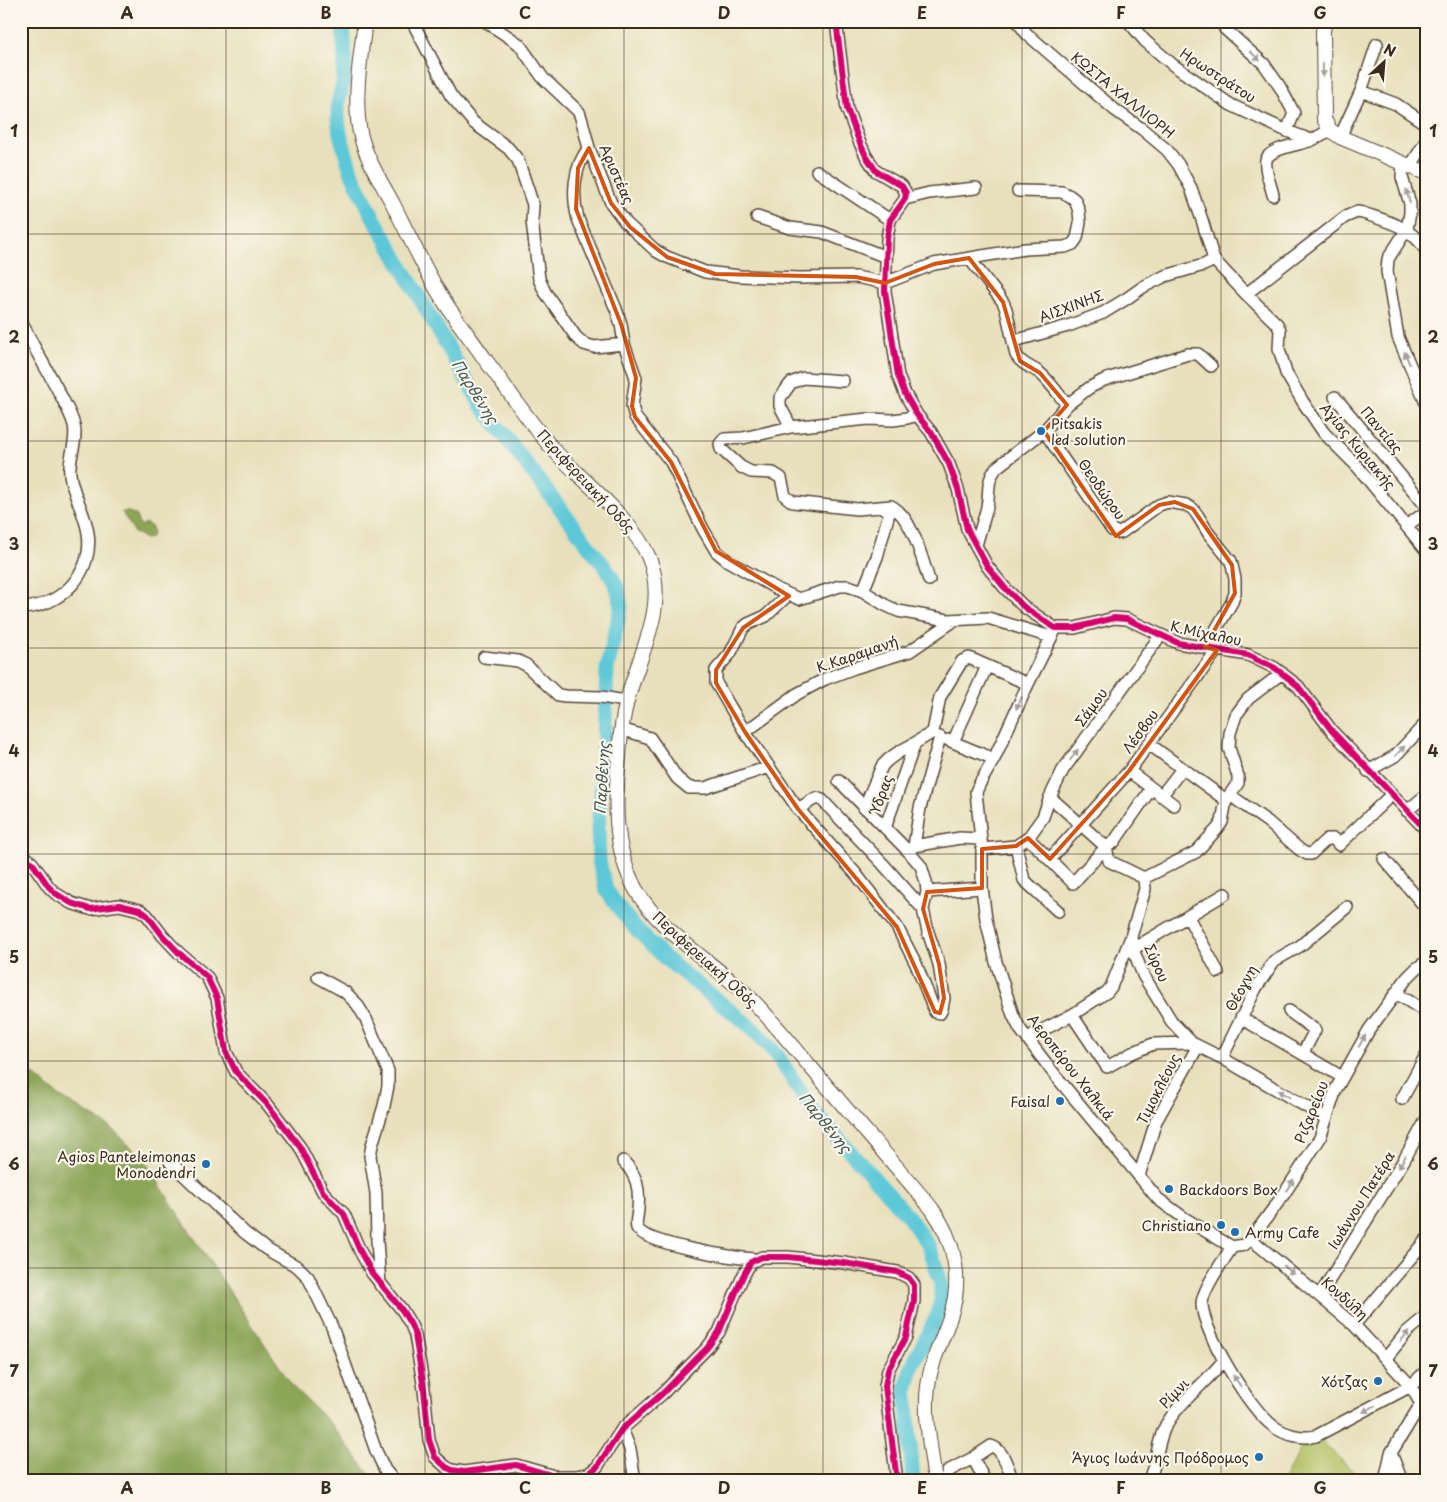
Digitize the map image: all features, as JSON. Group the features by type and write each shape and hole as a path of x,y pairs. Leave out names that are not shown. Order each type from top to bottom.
{"main road":[{"name":"Περιφερειακή Οδός","path":"365,21 358,100 360,135 369,159 434,284 450,310 550,446 628,527 648,556 654,578 656,605 645,647 622,701 616,824 625,865 638,892 658,919 739,988 770,1020 932,1209 950,1241 956,1265 956,1290 950,1315 933,1361 926,1398 927,1425 935,1481"},
{"path":"1325,21 1323,31 1324,119 1335,134 1426,173"}],"street":[{"path":"412,21 451,96 477,126 508,148 518,160 533,205 532,220 539,279 545,292 576,337 584,344 594,347 624,344"},
{"name":"Αριστέας","path":"485,21 519,44 543,78 579,112 589,148 607,195 615,209 636,233 656,251 696,270 715,274 800,278 856,277 885,284"},
{"path":"836,21 847,109 859,140 866,156 876,171 902,186 906,193 905,198 890,220 886,257 886,299 898,376 905,394 917,415 931,432 949,464 958,489 968,529 988,566 1008,592 1053,633"},
{"name":"ΚΩΣΤΑ ΧΑΛΛΙΟΡΗ","path":"1017,21 1027,34 1066,68 1115,110 1142,128 1167,150 1178,164 1191,188 1214,260"},
{"name":"Ηρωστράτου","path":"1128,21 1145,41 1188,75 1231,105 1311,140"},
{"path":"1221,21 1225,29 1264,64 1284,94 1294,113 1287,131"},
{"path":"1273,195 1266,170 1266,159 1276,150 1335,134 1361,91 1376,44"},
{"path":"1361,91 1396,104 1426,124"},
{"path":"1426,141 1407,165 1402,177 1410,204 1407,229 1389,256 1386,272 1398,337 1426,403"},
{"path":"589,148 581,159 574,187 576,209 578,219 616,309 621,324 624,344 636,378 632,406 634,418 672,462 703,529 716,551 728,561 788,595 802,599 840,586 855,588 863,591 885,606 898,611 939,619 988,618 1053,633"},
{"path":"817,171 890,220"},
{"path":"905,198 929,192 976,188"},
{"path":"885,284 934,264 1025,249 1066,247 1074,244 1080,222 1080,211 1070,196 1062,192 1018,191"},
{"path":"1246,294 1345,217 1357,212 1407,229 1426,250"},
{"path":"757,217 790,228 822,232 886,257"},
{"path":"968,258 1000,295 1006,309 1016,355 1020,361 1040,373 1067,405"},
{"name":"Αγίας Κυριακής","path":"1214,260 1277,324 1280,330 1280,349 1286,372 1313,417 1324,432 1357,466 1426,550"},
{"name":"ΑΙΣΧΙΝΗΣ","path":"1014,341 1068,326 1103,313 1126,300 1143,287 1165,276 1204,265 1214,260"},
{"path":"21,320 67,407 74,425 75,440 70,473 71,482 88,532 87,556 78,577 62,595 53,601 21,608"},
{"path":"976,546 988,505 988,480 991,474 996,468 1044,431 1067,405 1088,388 1104,380 1182,356 1198,354 1211,366"},
{"path":"791,428 780,406 780,398 791,383 803,378 843,381"},
{"name":"Παντίας","path":"1335,397 1426,506"},
{"path":"917,415 900,419 868,419 791,428 743,438 724,439 720,446 741,467 751,472 773,473 781,478 785,496 793,502 857,509 891,506 896,508 904,517 929,580"},
{"name":"Θεοδώρου","path":"1044,431 1112,530 1122,532 1159,505 1168,502 1186,505 1193,509 1208,534 1231,561 1235,579 1235,593 1232,602 1212,648"},
{"path":"863,591 877,557 891,506"},
{"path":"1406,526 1426,512"},
{"path":"788,595 766,616 743,628 730,654 716,670 716,683 745,732 798,808 856,874 897,927 916,964 935,1012 940,1013 944,998 939,964 923,909 822,800 816,798 798,808"},
{"name":"Κ.Μίχαλου","path":"1053,633 1114,618 1121,618 1178,643 1248,655 1268,664 1282,673 1302,691 1332,731 1426,830"},
{"name":"Κ.Καραμανή","path":"745,732 797,694 818,682 854,668 910,651 955,620"},
{"name":"Αεροπόρου Χαλκιά","path":"1053,633 994,759 976,792 981,844 982,888 986,919 998,969 1015,1021 1055,1075 1158,1199 1232,1247"},
{"name":"Σάμου","path":"1028,838 1043,817 1063,770 1160,636"},
{"name":"Λέσβου","path":"1050,860 1129,772 1212,648"},
{"path":"484,656 518,661 526,665 558,695 601,697 622,701"},
{"path":"1028,684 969,658 962,661 940,697 936,735 911,848 960,838 981,844 1016,846 1028,838 1073,883 1106,847 1114,842 1156,792 1182,769"},
{"path":"953,742 987,666"},
{"path":"1050,797 1106,847 1109,861 1144,878 1196,852 1213,835 1222,822 1228,798 1238,783 1238,776 1229,748 1230,733 1236,715 1248,699 1282,673"},
{"path":"1368,771 1395,756 1426,723"},
{"path":"621,729 650,738 677,778 690,788 705,788 769,767"},
{"path":"864,808 882,766 887,760 915,743 936,735 994,759"},
{"name":"Ύδρας","path":"915,743 885,828 911,848 921,866 927,892 923,909"},
{"path":"1149,744 1182,769 1268,822 1307,854 1312,854 1327,839 1334,839 1339,845 1391,795"},
{"path":"1129,772 1174,805"},
{"path":"839,781 885,828"},
{"path":"1407,811 1426,795"},
{"path":"1016,846 1024,880 1058,911"},
{"path":"21,852 55,893 70,903 90,909 119,904 140,910 179,953 207,977 217,998 226,1052 236,1072 268,1106 300,1146 323,1192 344,1214 360,1251 380,1285 402,1310 415,1334 424,1389 430,1447 435,1457 450,1476 464,1472 516,1465 554,1476 588,1474 596,1467 622,1429 707,1348 719,1332 748,1265 754,1260 766,1256 817,1260 897,1272 909,1278 914,1285 914,1301 906,1337 888,1370 885,1386 896,1481"},
{"path":"1384,859 1426,908"},
{"name":"Σύρου","path":"1144,878 1145,889 1132,943 1143,975 1162,1007 1172,1022 1195,1044"},
{"path":"927,892 982,888"},
{"path":"1027,1038 1072,1015 1107,992 1132,943 1188,917 1225,894"},
{"name":"Θέογνη","path":"1222,1058 1256,988 1274,961 1300,946 1347,907"},
{"path":"1188,917 1218,972"},
{"name":"Ριζαρείου","path":"1251,1239 1316,1146 1342,1076 1368,1030 1407,978 1426,962"},
{"path":"318,977 344,992 357,1004 366,1019 388,1071 388,1086 384,1106 370,1156 376,1192 376,1232 380,1285"},
{"path":"1396,993 1426,1012"},
{"path":"1289,1011 1315,1030 1303,1053"},
{"path":"1072,1015 1108,1067 1132,1053 1153,1044 1195,1044 1326,1118"},
{"path":"1242,1018 1342,1076"},
{"name":"Τιμοκλέους","path":"1139,1176 1156,1120 1195,1044"},
{"path":"1402,1099 1426,1055"},
{"name":"Ιωάννου Πατέρα","path":"1320,1295 1422,1137 1426,1120"},
{"path":"623,1161 636,1178 639,1201 637,1224 643,1235 686,1248 754,1260"},
{"path":"170,1162 245,1233 298,1267 308,1277 332,1327 376,1451 385,1470 394,1481"},
{"path":"1251,1239 1244,1245 1232,1247 1205,1292 1202,1305 1208,1326 1223,1361 1249,1399 1270,1423 1285,1432 1310,1437 1327,1431 1412,1386 1426,1371"},
{"name":"Κονδύλη","path":"1251,1239 1354,1325 1412,1386 1423,1409"},
{"path":"1354,1325 1426,1240"},
{"path":"1386,1358 1408,1332 1426,1316"},
{"name":"Ρίμνι","path":"1148,1481 1154,1469 1161,1434 1172,1416 1214,1374 1223,1361"},
{"path":"1385,1481 1391,1453 1423,1409"},
{"path":"622,1429 630,1449 634,1481"},
{"path":"945,1481 948,1471 991,1446 996,1447 1001,1452 1013,1481"},
{"path":"1391,1453 1402,1481"},
{"path":"973,1458 986,1481"}],"highlighted area":[{"path":"589,148 611,203 630,227 667,257 715,274 856,277 885,283 934,264 969,258 1003,302 1020,361 1040,373 1067,405 1044,431 1116,536 1159,505 1175,502 1193,509 1232,565 1235,593 1205,647 1217,650 1129,771 1050,859 1028,838 1016,846 982,849 982,888 927,892 923,909 939,964 944,998 940,1013 935,1012 897,927 798,809 745,732 716,683 716,670 743,628 789,596 716,551 671,462 635,417 632,406 636,378 621,324 576,209 578,168"}],"green space":[{"path":"122,512 129,512 137,516 138,523 142,526 145,523 152,527 153,533 150,538 145,539 134,533"},
{"path":"21,1066 59,1096 110,1127 144,1159 293,1387 330,1423 375,1481 21,1481"},
{"path":"1318,1438 1363,1481 1283,1481 1302,1447"}],"waterway":[{"name":"Παρθένης","path":"343,21 345,60 343,84 338,104 340,134 351,171 371,213 481,405 611,575 618,590 621,607 607,669 603,769 598,828 599,861 606,889 635,928 667,960 752,1028 777,1055 811,1108 907,1215 929,1246 941,1283 941,1301 936,1318 912,1366 906,1390 913,1481"}],"cycle path":[{"path":"836,21 847,109 859,141 876,171 902,186 906,193 905,199 890,220 887,239 885,291 898,376 905,394 917,415 931,432 949,464 958,489 967,529 987,566 1024,607 1055,628 1075,628 1114,618 1127,619 1178,643 1248,655 1275,668 1298,686 1332,731 1426,830"},
{"path":"21,852 33,864 49,887 71,903 90,909 119,905 140,910 147,915 179,953 207,977 217,998 226,1052 236,1072 268,1105 300,1147 323,1192 344,1214 372,1273 402,1310 411,1325 415,1335 424,1389 429,1440 435,1457 446,1467 464,1472 516,1465 554,1476 588,1474 597,1467 622,1429 663,1393 707,1348 719,1332 751,1262 762,1257 788,1257 844,1263 897,1272 909,1278 914,1285 914,1301 906,1337 888,1370 885,1386 897,1481"}],"place":[{"name":"Pitsakis led solution","path":"1041,431"},
{"name":"Faisal","path":"1060,1101"},
{"name":"Agios Panteleimonas Monodendri","path":"206,1164"},
{"name":"Backdoors Box","path":"1169,1189"},
{"name":"Christiano","path":"1221,1225"},
{"name":"Army Cafe","path":"1235,1232"},
{"name":"Χότζας","path":"1378,1381"},
{"name":"Άγιος Ιωάννης Πρόδρομος","path":"1259,1457"}]}
